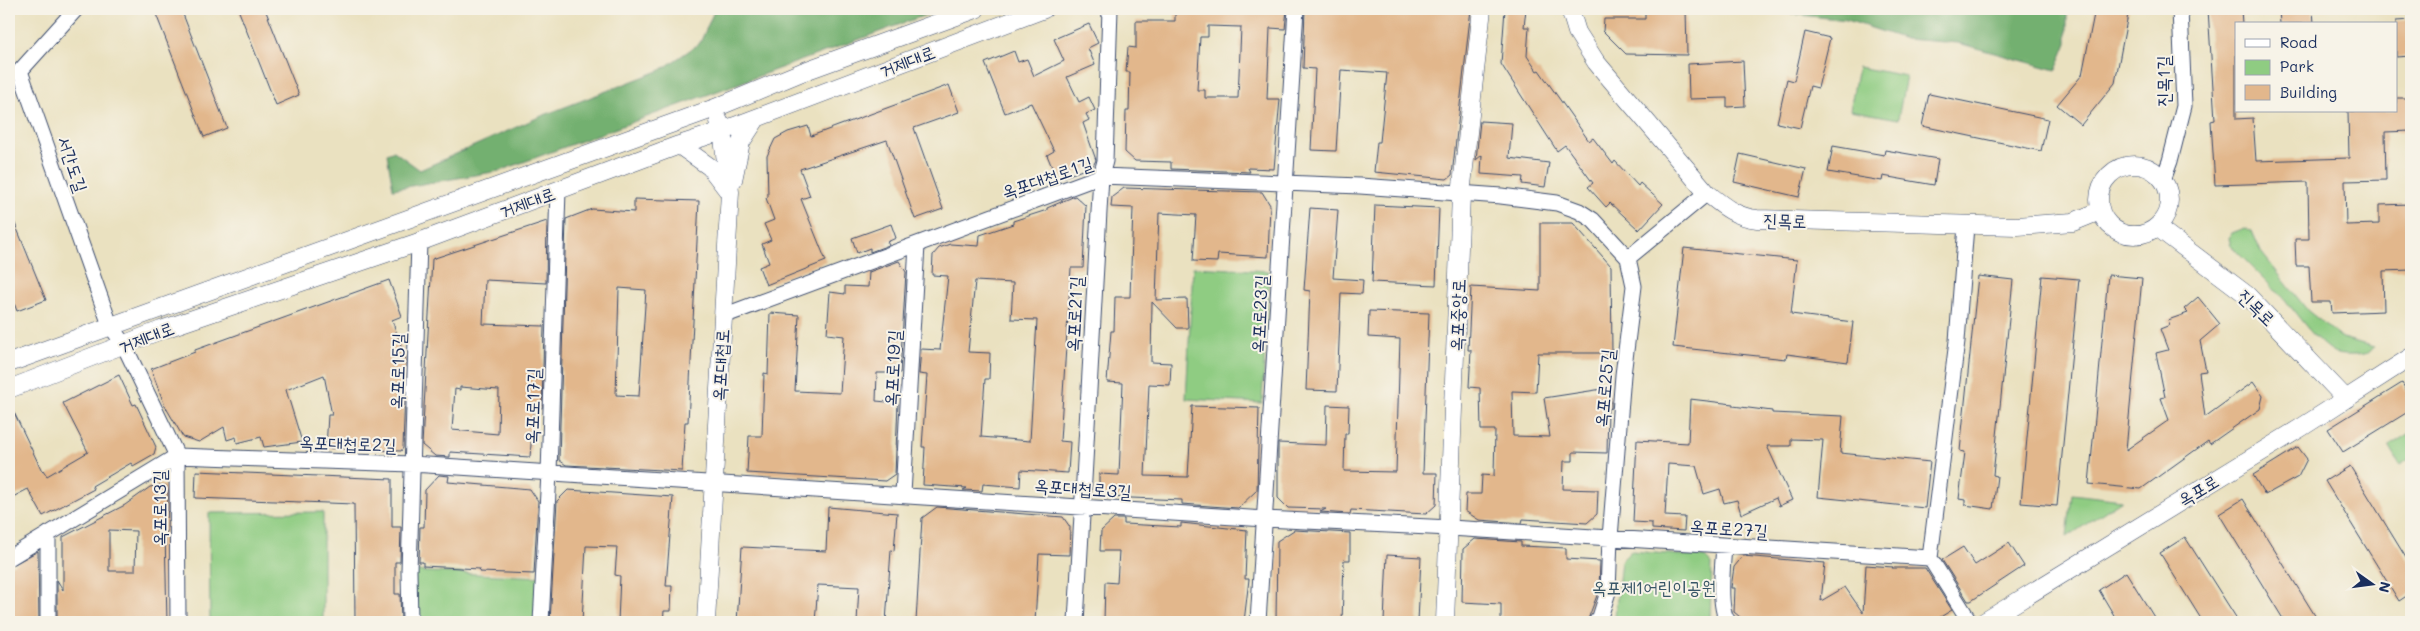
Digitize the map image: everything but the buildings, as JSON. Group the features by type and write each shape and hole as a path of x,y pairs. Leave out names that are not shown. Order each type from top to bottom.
{"street":[{"name":"서간도길","path":"76,9 15,70 110,325 124,345"},
{"name":"거제대로","path":"9,363 715,108 802,72 976,9"},
{"name":"거제대로","path":"9,389 124,345 419,242 679,145 756,119 1044,9"},
{"name":"옥포로21길","path":"1076,622 1101,176 1105,161 1110,9"},
{"name":"옥포로23길","path":"1258,622 1296,9"},
{"name":"옥포중앙로","path":"1445,622 1461,194 1482,9"},
{"name":"진목로","path":"1570,9 1577,32 1596,62 1707,193 1726,208 1750,218 1966,226 2017,226 2073,222 2100,211"},
{"name":"진목1길","path":"2163,180 2170,161 2184,106 2180,9"},
{"name":"옥포대첩로","path":"706,622 730,192 722,131 715,108"},
{"path":"730,192 742,142 756,119"},
{"path":"679,145 710,167 730,192"},
{"path":"2134,164 2145,166 2163,180 2167,189 2168,209 2157,227 2147,233 2136,236 2114,230 2105,222 2100,211 2098,200 2100,189 2109,175 2123,166 2134,164"},
{"name":"옥포대첩로1길","path":"723,316 1101,176 1285,182 1461,194 1556,203 1580,211 1593,220 1628,258"},
{"name":"옥포로17길","path":"541,622 549,473 558,190"},
{"path":"1628,258 1707,193"},
{"path":"1966,226 1957,341 1930,558 1970,622"},
{"name":"진목로","path":"2157,227 2247,295 2346,399"},
{"name":"옥포로15길","path":"410,622 412,464 419,242"},
{"name":"옥포로19길","path":"903,494 917,245"},
{"name":"옥포로25길","path":"1596,622 1600,617 1608,592 1610,538 1623,375 1634,286 1628,258"},
{"name":"옥포로13길","path":"124,345 177,456 178,622"},
{"name":"옥포로","path":"1984,622 2411,357"},
{"path":"9,558 177,456"},
{"name":"옥포대첩로2길","path":"177,456 412,464 714,484"},
{"name":"옥포대첩로3길","path":"714,484 903,494 1265,519 1450,528"},
{"name":"옥포로27길","path":"1450,528 1930,558"},
{"path":"48,534 48,622"},
{"path":"1724,546 1722,600 1726,620 1729,622"}],"green space":[{"path":"715,9 942,9 499,171 393,189 387,154 394,151 420,170 539,117 661,70 700,43"},
{"path":"1791,9 2067,9 2067,43 2056,70 1958,43 1905,39 1847,20 1790,14"},
{"path":"1858,67 1906,76 1898,119 1850,110"},
{"path":"2245,228 2252,231 2261,252 2308,311 2342,338 2374,347 2372,350 2363,355 2345,355 2335,353 2319,341 2283,297 2231,246 2229,238 2232,233"},
{"path":"1193,267 1269,271 1262,403 1186,399"},
{"path":"2411,432 2411,458 2400,465 2389,446"},
{"path":"2072,494 2122,500 2067,537"},
{"path":"323,512 323,622 210,622 209,513"},
{"name":"옥포제1어린이공원","path":"1631,551 1705,557 1712,564 1710,619 1713,622 1622,622 1615,617 1621,561"},
{"path":"409,571 543,577 541,622 410,622"}]}
